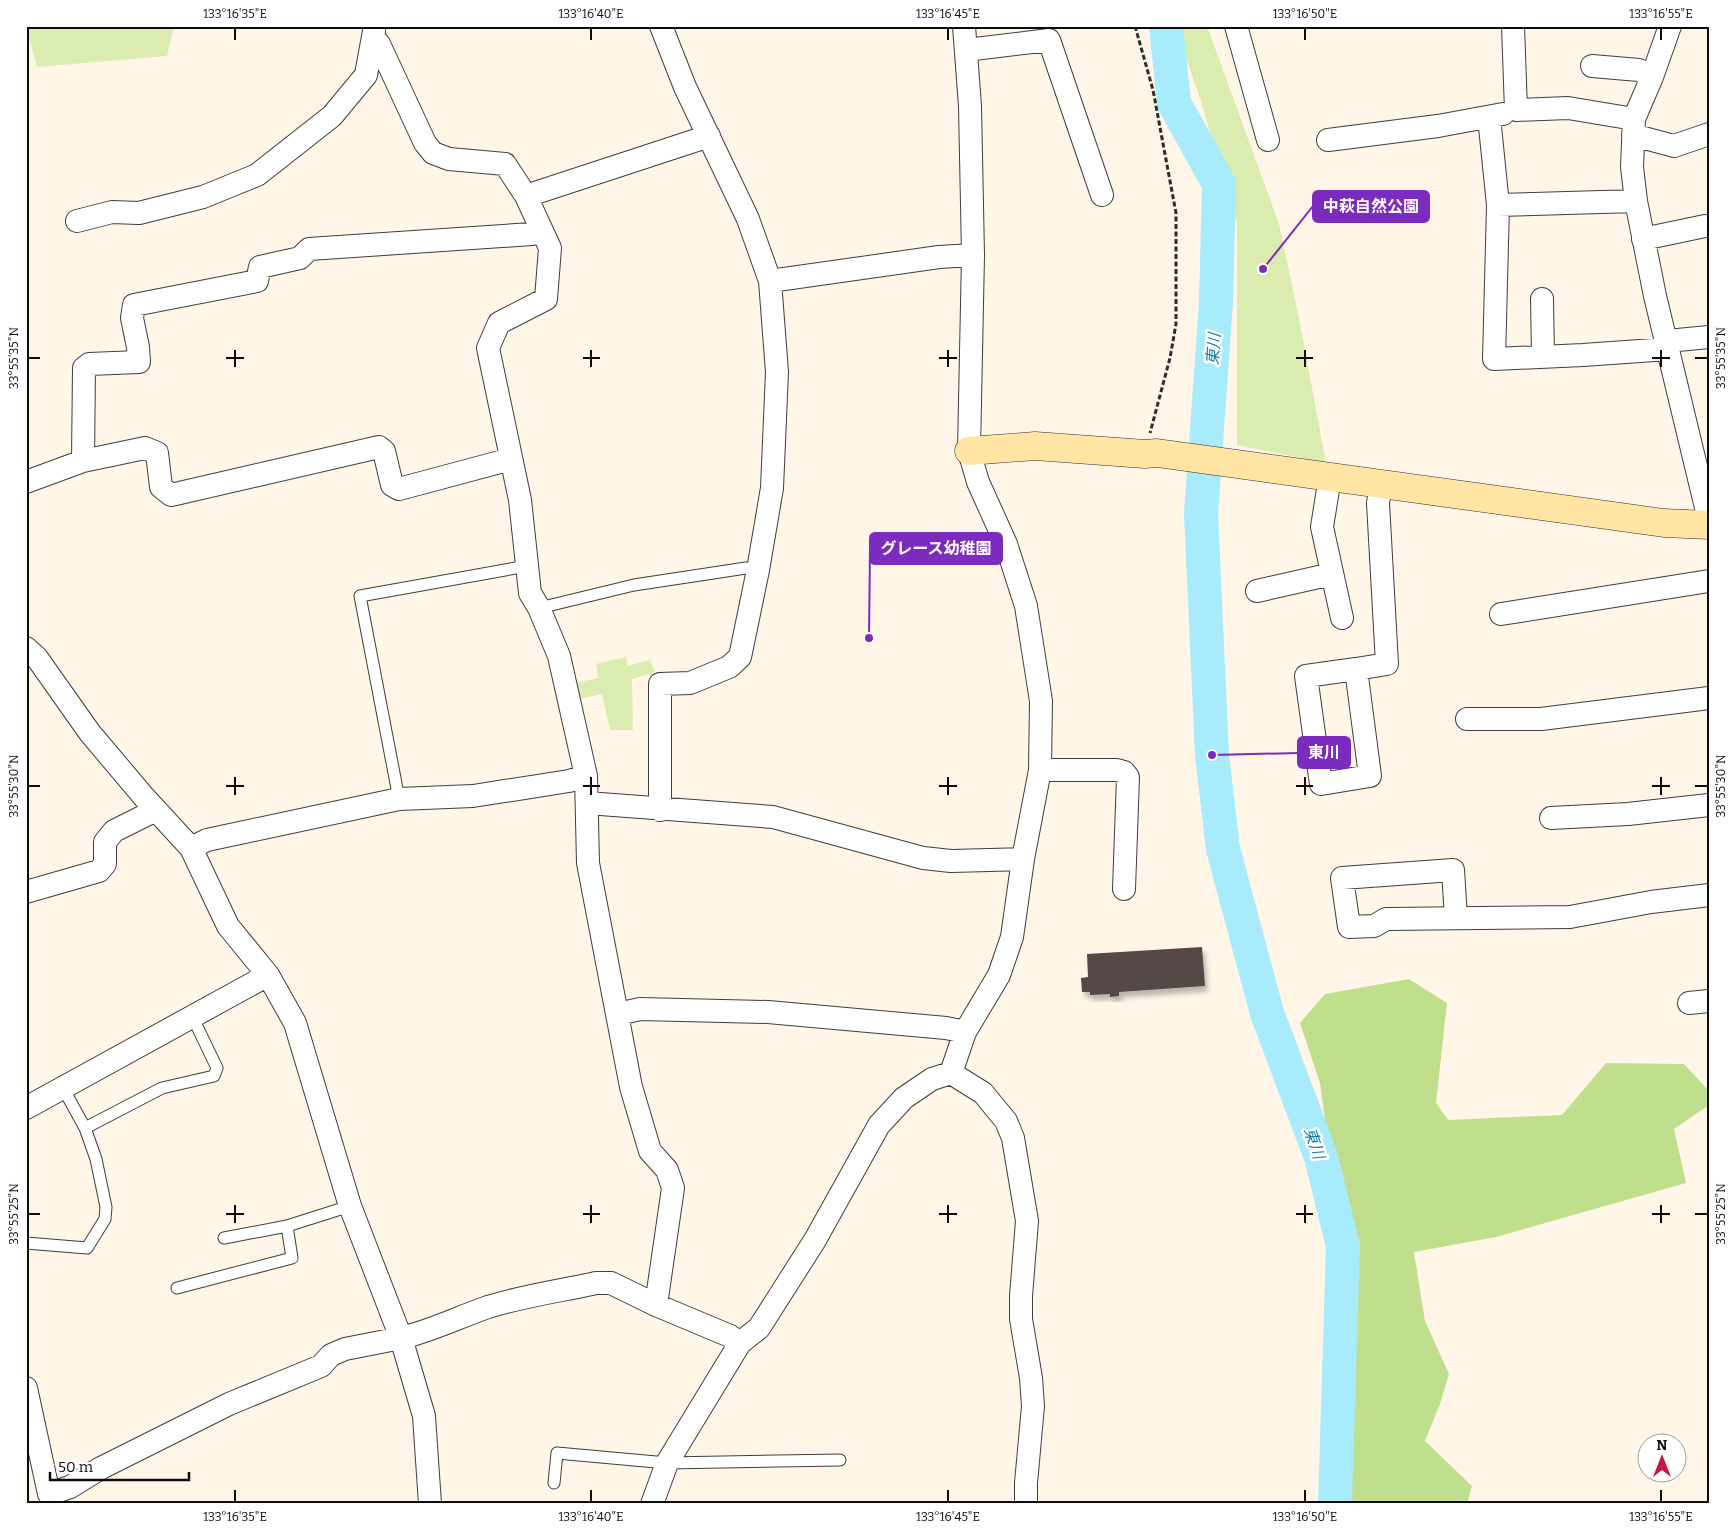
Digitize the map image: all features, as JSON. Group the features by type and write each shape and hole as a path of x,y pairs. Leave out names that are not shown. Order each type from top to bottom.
{"street":[{"path":"660,810 660,684 690,683 729,667 740,657 772,488 777,372 770,281 748,219 685,87 661,26"},
{"path":"951,1072 965,1032 999,975 1012,937 1023,859 1040,770 1041,701 1026,606 1006,544 978,482 969,451 973,255 970,106 964,26"},
{"path":"1236,26 1268,140"},
{"path":"1513,26 1516,110"},
{"path":"1670,26 1634,127 1632,168 1636,201 1655,296 1709,520"},
{"path":"374,33 425,142 433,153 449,160 505,164 526,196 550,248 546,299 499,323 488,348 520,500 530,593 539,608 559,656 586,776 588,863 631,1087 650,1151 668,1170 673,1188 656,1305"},
{"path":"77,221 112,212 139,213 203,197 257,175 332,116 366,75 374,33"},
{"path":"966,50 1049,40 1102,196"},
{"path":"1592,66 1639,70 1652,77"},
{"path":"1328,140 1438,126 1516,110 1568,108 1634,127 1674,146 1709,134"},
{"path":"1489,117 1498,205 1494,359 1543,357 1668,345 1709,337"},
{"path":"526,196 709,136"},
{"path":"1498,205 1636,201"},
{"path":"1643,239 1705,226"},
{"path":"83,461 84,368 89,364 139,362 132,318 134,305 256,281 260,267 300,258 309,249 532,234 541,229"},
{"path":"770,281 939,257 973,255"},
{"path":"1542,299 1543,357"},
{"path":"969,451 1035,446 1151,453 1664,523 1709,525"},
{"path":"26,482 83,461 145,448 157,453 161,487 171,495 380,447 384,451 392,485 399,489 511,459"},
{"path":"1330,477 1322,526 1342,618"},
{"path":"1356,669 1370,776 1321,784 1306,676 1387,664 1378,503 1381,484"},
{"path":"1257,591 1332,574"},
{"path":"1501,614 1709,581"},
{"path":"26,648 36,658 90,734 191,848 228,926 268,975 295,1023 350,1206 401,1338 424,1416 430,1504"},
{"path":"1467,719 1541,719 1709,698"},
{"path":"1040,770 1117,770 1124,772 1128,777 1124,889"},
{"path":"191,848 207,840 399,799 473,796 570,781 586,776"},
{"path":"587,803 660,810 773,817 923,858 951,861 1023,859"},
{"path":"1551,818 1628,814 1709,805"},
{"path":"26,892 99,871 105,864 105,842 114,831 156,810"},
{"path":"1456,918 1453,870 1342,878 1349,926 1374,926 1386,919 1570,917 1652,902 1709,895"},
{"path":"26,1108 268,975"},
{"path":"618,1014 640,1009 768,1012 946,1028 965,1032"},
{"path":"652,1504 667,1463 740,1343 759,1328 815,1240 878,1124 904,1098 932,1079 951,1072"},
{"path":"951,1072 983,1094 1006,1121 1016,1157 1027,1221 1022,1320 1031,1378 1032,1406 1026,1504"},
{"path":"26,1388 46,1499 102,1468 228,1404 322,1366 331,1356 338,1352 419,1334 491,1306 596,1283 611,1283 656,1305 730,1336 740,1343"}],"lane":[{"path":"399,799 360,596 527,566"},
{"path":"539,608 634,585 746,568 758,570"},
{"path":"85,1128 162,1088 214,1076 217,1068 192,1016"},
{"path":"26,1242 87,1248 105,1219 106,1207 96,1159 85,1128 63,1088"},
{"path":"224,1238 286,1226 350,1206"},
{"path":"177,1288 292,1258 286,1226"},
{"path":"554,1483 557,1453 667,1463 840,1460"}],"path":[{"path":"1135,26 1153,90 1176,213 1176,324 1151,453"}],"green space":[{"path":"26,26 174,26 167,56 37,67"},
{"path":"1175,26 1207,26 1279,224 1326,463 1237,445 1237,224 1200,98"},
{"path":"626,657 627,666 650,660 655,672 632,679 633,730 610,730 602,694 575,700 570,684 598,678 596,664"},
{"path":"1409,979 1447,1003 1436,1103 1448,1120 1562,1115 1606,1063 1684,1064 1709,1091 1709,1105 1674,1129 1686,1183 1496,1237 1414,1252 1425,1321 1449,1374 1440,1404 1425,1441 1472,1486 1467,1504 1350,1504 1350,1307 1320,1083 1300,1023 1325,994"}],"building":[{"path":"1202,947 1205,986 1119,992 1119,996 1110,997 1110,994 1090,995 1090,992 1082,992 1081,978 1088,977 1087,954"}],"waterway":[{"name":"東川","path":"1166,26 1174,103 1219,184 1216,302 1201,514 1212,755 1223,849 1267,1013 1321,1157 1343,1246 1335,1504"}],"place":[{"name":"中萩自然公園","path":"1263,269"},
{"name":"グレース幼稚園","path":"869,638"},
{"name":"東川","path":"1212,755"}]}
